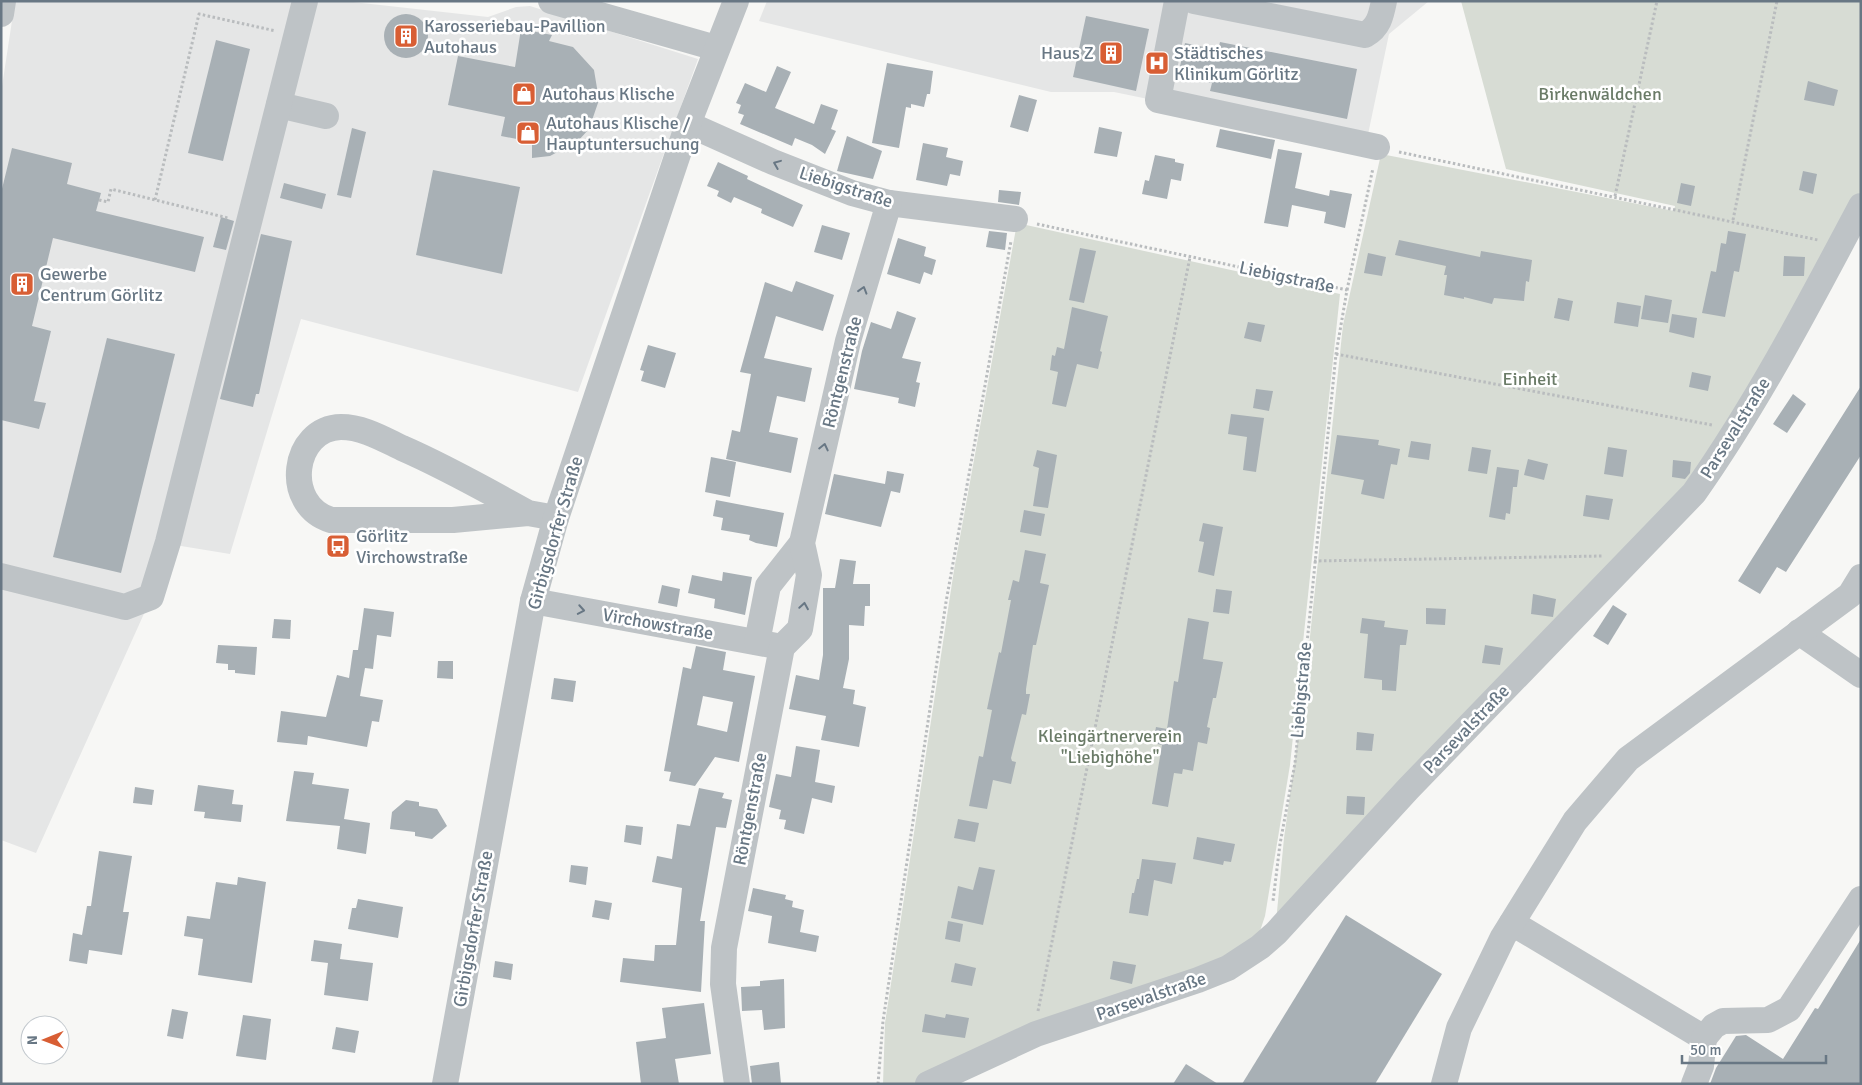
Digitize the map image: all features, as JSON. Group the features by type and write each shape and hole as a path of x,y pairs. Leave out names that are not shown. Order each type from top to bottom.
{"street":[{"path":"1,14 3,1"},
{"path":"1,576 125,607 151,598 168,542 304,1"},
{"path":"550,1 716,48"},
{"name":"Girbigsdorfer Straße","path":"445,1084 533,601 556,518 688,124 716,48 736,1"},
{"path":"1177,1 1158,100 1377,147"},
{"path":"1194,1 1365,35 1379,23 1384,1"},
{"path":"279,104 326,116"},
{"name":"Liebigstraße","path":"688,124 772,162 852,193 889,203 1016,219"},
{"name":"Röntgenstraße","path":"770,645 800,628 809,575 802,543 848,341 889,203"},
{"name":"Parsevalstraße","path":"928,1084 1036,1034 1162,993 1228,968 1276,933 1408,790 1694,493 1727,445 1799,326 1861,206"},
{"path":"528,513 454,471 362,430 339,427 317,437 304,452 299,469 300,489 307,504 318,515 331,520 453,520 528,513 556,518"},
{"name":"Röntgenstraße","path":"737,1084 723,984 724,948 770,645 768,586 802,543"},
{"path":"1444,1084 1459,1028 1512,923 1575,821 1628,759 1850,595 1861,577"},
{"name":"Virchowstraße","path":"533,601 770,645"},
{"path":"1799,632 1861,675"},
{"path":"1694,1084 1701,1066 1704,1038 1714,1026 1723,1021 1768,1020 1789,1010 1861,899"},
{"path":"1512,923 1704,1038"}],"path":[{"path":"1615,196 1657,1"},
{"path":"1733,220 1777,1"},
{"path":"155,200 199,14 296,35"},
{"path":"1347,290 1377,147 1733,220 1840,245"},
{"path":"100,200 108,202 111,190 155,200 246,231"},
{"path":"878,1084 883,1021 946,602 1016,219"},
{"name":"Liebigstraße","path":"1016,219 1347,290 1336,354 1294,763 1280,844 1271,921 1276,933"},
{"path":"1036,1034 1038,1009 1190,256"},
{"path":"1336,354 1720,426 1727,445"},
{"path":"1314,561 1634,555"}],"shaded area":[{"path":"15,1 344,1 488,17 516,7 530,6 698,59 578,392 301,319 230,554 175,545 36,853 1,840 1,93"},
{"name":"Städtisches Klinikum Görlitz","path":"767,1 1429,1 1389,34 1366,144 1114,92 1051,92 759,21"}],"green space":[{"name":"Einheit","path":"1461,1 1861,1 1861,191 1705,470 1276,922 1284,838 1304,693 1343,325 1381,154 1674,211 1675,206 1506,169"},
{"name":"Kleingärtnerverein \"Liebighöhe\"","path":"1017,223 1340,294 1290,765 1265,916 1258,937 1218,964 918,1084 883,1084 885,1023 954,570"}],"building":[{"name":"Karosseriebau-Pavillion Autohaus","path":"410,14 422,20 427,27 427,45 422,52 415,57 402,58 390,52 385,45 384,32 390,20 397,15"},
{"name":"Haus Z","path":"1086,16 1149,29 1136,91 1073,77"},
{"name":"Autohaus Klische","path":"521,29 552,35 549,41 573,47 594,70 599,100 589,129 578,141 550,156 532,158 532,142 501,136 505,117 448,105 458,56 515,67"},
{"path":"216,40 250,49 223,161 188,153"},
{"path":"1220,42 1357,69 1347,119 1210,91 1212,83 1178,76 1185,43 1218,50"},
{"path":"887,63 933,71 930,94 927,94 924,107 911,104 911,108 906,107 899,148 872,143"},
{"path":"777,66 791,72 775,108 814,124 821,104 838,110 831,129 836,131 825,154 812,145 795,138 792,146 740,124 744,115 738,113 741,105 736,103 745,83 766,92"},
{"path":"1808,81 1838,90 1834,106 1804,100"},
{"path":"1019,95 1037,100 1028,132 1010,127"},
{"path":"1099,127 1122,132 1117,157 1094,153"},
{"path":"352,128 366,132 351,198 337,195"},
{"path":"1220,129 1275,140 1271,159 1216,147"},
{"path":"847,136 882,151 873,179 837,171"},
{"path":"923,143 948,148 946,157 963,161 960,176 950,174 947,186 916,180"},
{"name":"Gewerbe Centrum Görlitz","path":"12,148 72,163 67,184 101,193 96,211 204,237 195,272 53,238 32,326 51,331 34,401 46,403 39,429 1,420 1,193"},
{"path":"1278,149 1302,153 1295,188 1329,196 1330,190 1352,194 1345,228 1324,223 1326,212 1292,205 1288,227 1264,223"},
{"path":"1155,155 1175,159 1175,162 1184,164 1181,181 1171,179 1167,199 1142,194 1145,180 1149,181"},
{"path":"718,162 748,176 747,179 803,205 793,227 761,213 762,209 734,197 731,203 717,196 719,191 707,186"},
{"path":"433,170 520,187 502,274 416,255"},
{"path":"1803,171 1817,174 1813,194 1799,190"},
{"path":"284,183 326,194 322,209 280,198"},
{"path":"1681,183 1695,186 1691,206 1677,203"},
{"path":"999,190 1021,192 1019,205 998,202"},
{"path":"221,217 234,221 226,250 213,247"},
{"path":"822,225 850,233 842,260 814,252"},
{"path":"989,231 1007,233 1005,250 986,247"},
{"path":"1728,231 1746,234 1739,272 1734,271 1725,317 1702,313 1711,271 1716,272 1721,243 1726,244"},
{"path":"261,234 292,241 259,394 256,394 253,407 220,399"},
{"path":"898,238 926,247 924,256 936,260 932,275 924,272 920,284 887,274"},
{"path":"1399,240 1480,257 1481,251 1532,260 1529,282 1526,281 1524,301 1494,298 1492,304 1464,297 1464,299 1444,295 1447,275 1444,275 1446,266 1395,255"},
{"path":"1080,248 1096,251 1084,303 1069,300"},
{"path":"1368,253 1386,257 1382,276 1364,273"},
{"path":"1784,256 1805,257 1804,276 1783,276"},
{"path":"796,281 834,295 823,331 776,316 764,358 812,368 805,402 777,396 769,432 798,438 791,473 726,459 732,430 740,432 751,374 740,372 765,282 792,292"},
{"path":"1645,295 1672,300 1668,323 1641,319"},
{"path":"1558,298 1573,301 1569,321 1554,318"},
{"path":"1617,302 1641,306 1638,327 1614,323"},
{"path":"1072,307 1108,316 1098,369 1077,364 1066,407 1052,404 1058,372 1050,370 1052,355 1055,356 1057,347 1064,349"},
{"path":"897,311 916,318 902,358 921,362 916,382 920,383 915,407 898,403 899,398 854,389 862,351 871,322 891,329"},
{"path":"1672,314 1697,318 1694,338 1669,332"},
{"path":"1248,322 1265,325 1261,342 1244,338"},
{"path":"107,338 175,354 121,573 53,557"},
{"path":"648,345 676,353 665,388 641,381 644,371 640,370"},
{"path":"1692,372 1711,376 1708,391 1689,387"},
{"path":"1861,386 1861,455 1786,572 1777,567 1760,594 1738,581"},
{"path":"1256,389 1273,391 1269,411 1253,408"},
{"path":"1793,394 1806,404 1787,433 1773,424"},
{"path":"1231,414 1264,418 1256,472 1243,470 1247,437 1228,434"},
{"path":"1337,435 1379,440 1378,445 1400,449 1397,465 1391,464 1384,499 1361,494 1364,480 1331,474"},
{"path":"1411,441 1431,444 1429,460 1408,457"},
{"path":"1472,447 1491,450 1487,474 1468,471"},
{"path":"1608,447 1627,450 1623,477 1604,474"},
{"path":"1037,450 1057,455 1048,508 1033,506 1039,468 1033,466"},
{"path":"711,457 736,462 730,497 705,492"},
{"path":"1528,459 1548,464 1544,480 1524,475"},
{"path":"1673,460 1691,462 1690,473 1685,479 1672,477"},
{"path":"1497,467 1519,470 1517,487 1513,487 1510,514 1506,513 1505,520 1489,517"},
{"path":"887,471 904,474 900,493 891,491 881,527 825,514 834,474 885,484"},
{"path":"1586,495 1613,499 1609,520 1583,516"},
{"path":"716,500 784,513 777,547 749,540 750,535 721,530 723,518 713,516"},
{"path":"1024,510 1045,514 1041,536 1020,532"},
{"path":"1203,523 1223,527 1214,576 1198,572 1204,542 1199,541"},
{"path":"1025,550 1046,554 1040,583 1049,585 1036,645 1033,645 1026,689 1026,694 1030,694 1026,715 1022,714 1011,758 1012,761 1016,762 1011,784 993,780 987,809 969,806 979,756 983,757 992,710 987,709 999,652 1001,653 1011,600 1008,600 1013,580 1019,582"},
{"path":"840,559 856,561 853,584 870,584 870,606 865,606 864,626 849,625 849,659 843,688 855,690 853,704 866,707 859,747 821,740 826,716 789,709 796,675 819,680 823,655 823,588 835,588"},
{"path":"723,572 752,577 745,615 714,608 715,599 688,593 692,575 722,581"},
{"path":"662,585 680,589 677,607 658,603"},
{"path":"1216,589 1232,591 1229,614 1213,612"},
{"path":"1533,594 1556,599 1553,617 1531,614"},
{"path":"1613,605 1627,614 1608,645 1593,636"},
{"path":"364,608 394,612 391,637 377,635 373,669 365,668 360,696 383,700 379,722 372,721 367,747 308,736 307,745 277,742 281,711 326,717 337,675 349,678 353,650 358,650"},
{"path":"1426,608 1446,609 1445,625 1426,624"},
{"path":"1188,618 1209,622 1203,659 1223,662 1216,698 1213,698 1207,727 1210,728 1207,744 1198,742 1193,771 1183,769 1182,774 1174,773 1168,807 1152,804 1162,745 1153,743 1156,727 1167,729 1174,681 1178,682"},
{"path":"1362,618 1385,621 1384,627 1408,630 1406,645 1400,645 1396,691 1382,690 1382,680 1364,678 1368,634 1360,633"},
{"path":"274,619 291,620 290,639 272,638"},
{"path":"218,645 257,647 255,675 235,673 235,670 228,670 228,664 216,663"},
{"path":"1485,645 1503,648 1500,665 1482,663"},
{"path":"696,646 726,652 723,670 755,676 739,762 715,757 695,786 669,781 671,772 664,771 683,667 691,669","holes":["703,696 733,702 727,732 697,725"]},
{"path":"438,661 453,661 453,679 437,678"},
{"path":"554,678 576,681 573,702 551,699"},
{"path":"1357,732 1374,734 1372,751 1356,750"},
{"path":"796,746 820,750 815,782 835,786 832,803 812,798 804,834 784,829 786,820 779,819 781,810 769,807 776,774 791,777"},
{"path":"294,771 314,773 312,784 349,789 344,819 370,823 366,854 337,849 340,826 286,821"},
{"path":"198,785 234,790 232,804 243,805 241,822 204,818 205,812 194,811"},
{"path":"135,787 154,790 152,805 133,803"},
{"path":"699,788 724,793 722,798 732,800 726,828 716,827 700,921 705,921 701,992 620,982 623,958 654,961 655,945 676,945 682,888 652,882 657,856 672,859 677,824 690,826"},
{"path":"1347,796 1365,797 1364,815 1346,814"},
{"path":"406,800 419,802 419,806 437,809 447,826 432,839 415,836 415,832 390,829 392,812"},
{"path":"958,819 979,823 975,842 954,838"},
{"path":"626,825 643,827 641,845 624,842"},
{"path":"1197,837 1235,844 1231,862 1224,861 1223,865 1193,859"},
{"path":"99,851 132,856 123,912 129,912 122,955 89,950 87,964 69,961 73,933 82,935 87,906 91,906"},
{"path":"1142,859 1176,863 1172,884 1154,880 1148,916 1129,913 1132,893 1134,893 1137,879 1139,879"},
{"path":"571,865 588,867 586,885 569,882"},
{"path":"979,867 995,870 983,925 951,918 958,886 973,890"},
{"path":"238,877 266,882 252,983 198,975 203,939 184,936 187,916 210,919 216,882 237,885"},
{"path":"753,888 786,895 785,899 793,901 792,907 804,910 800,932 819,936 816,952 768,943 772,916 748,911"},
{"path":"358,899 403,907 398,938 348,929 352,908 356,908"},
{"path":"595,900 612,903 609,920 592,917"},
{"path":"1346,915 1442,974 1375,1084 1242,1084"},
{"path":"948,921 963,924 960,942 945,939"},
{"path":"1861,939 1861,1084 1710,1084 1716,1068 1736,1036 1746,1035 1783,1059 1815,1008 1818,1009"},
{"path":"314,940 342,944 340,959 373,963 368,1001 324,995 328,963 311,961"},
{"path":"495,961 513,964 511,980 493,977"},
{"path":"1113,961 1136,965 1132,984 1110,979"},
{"path":"955,963 976,968 972,986 951,982"},
{"path":"784,979 785,1028 764,1030 762,1010 742,1011 741,987 760,986 760,981"},
{"path":"704,1003 711,1054 675,1059 679,1084 641,1084 636,1042 666,1038 662,1008"},
{"path":"172,1009 188,1012 183,1039 167,1036"},
{"path":"925,1014 945,1018 946,1014 969,1018 965,1038 922,1032"},
{"path":"243,1015 271,1019 266,1060 236,1056"},
{"path":"336,1027 359,1031 355,1053 332,1049"},
{"path":"779,1062 781,1084 752,1084 750,1066"},
{"path":"1186,1064 1218,1084 1173,1084"}],"place":[{"name":"Karosseriebau-Pavillion Autohaus","path":"406,36"},
{"name":"Haus Z","path":"1111,53"},
{"name":"Städtisches Klinikum Görlitz","path":"1157,63"},
{"name":"Autohaus Klische","path":"524,94"},
{"name":"Autohaus Klische / Hauptuntersuchung","path":"528,133"},
{"name":"Gewerbe Centrum Görlitz","path":"22,284"},
{"name":"Görlitz Virchowstraße","path":"338,546"}],"park label":[{"name":"Birkenwäldchen","path":"1600,94"}]}
